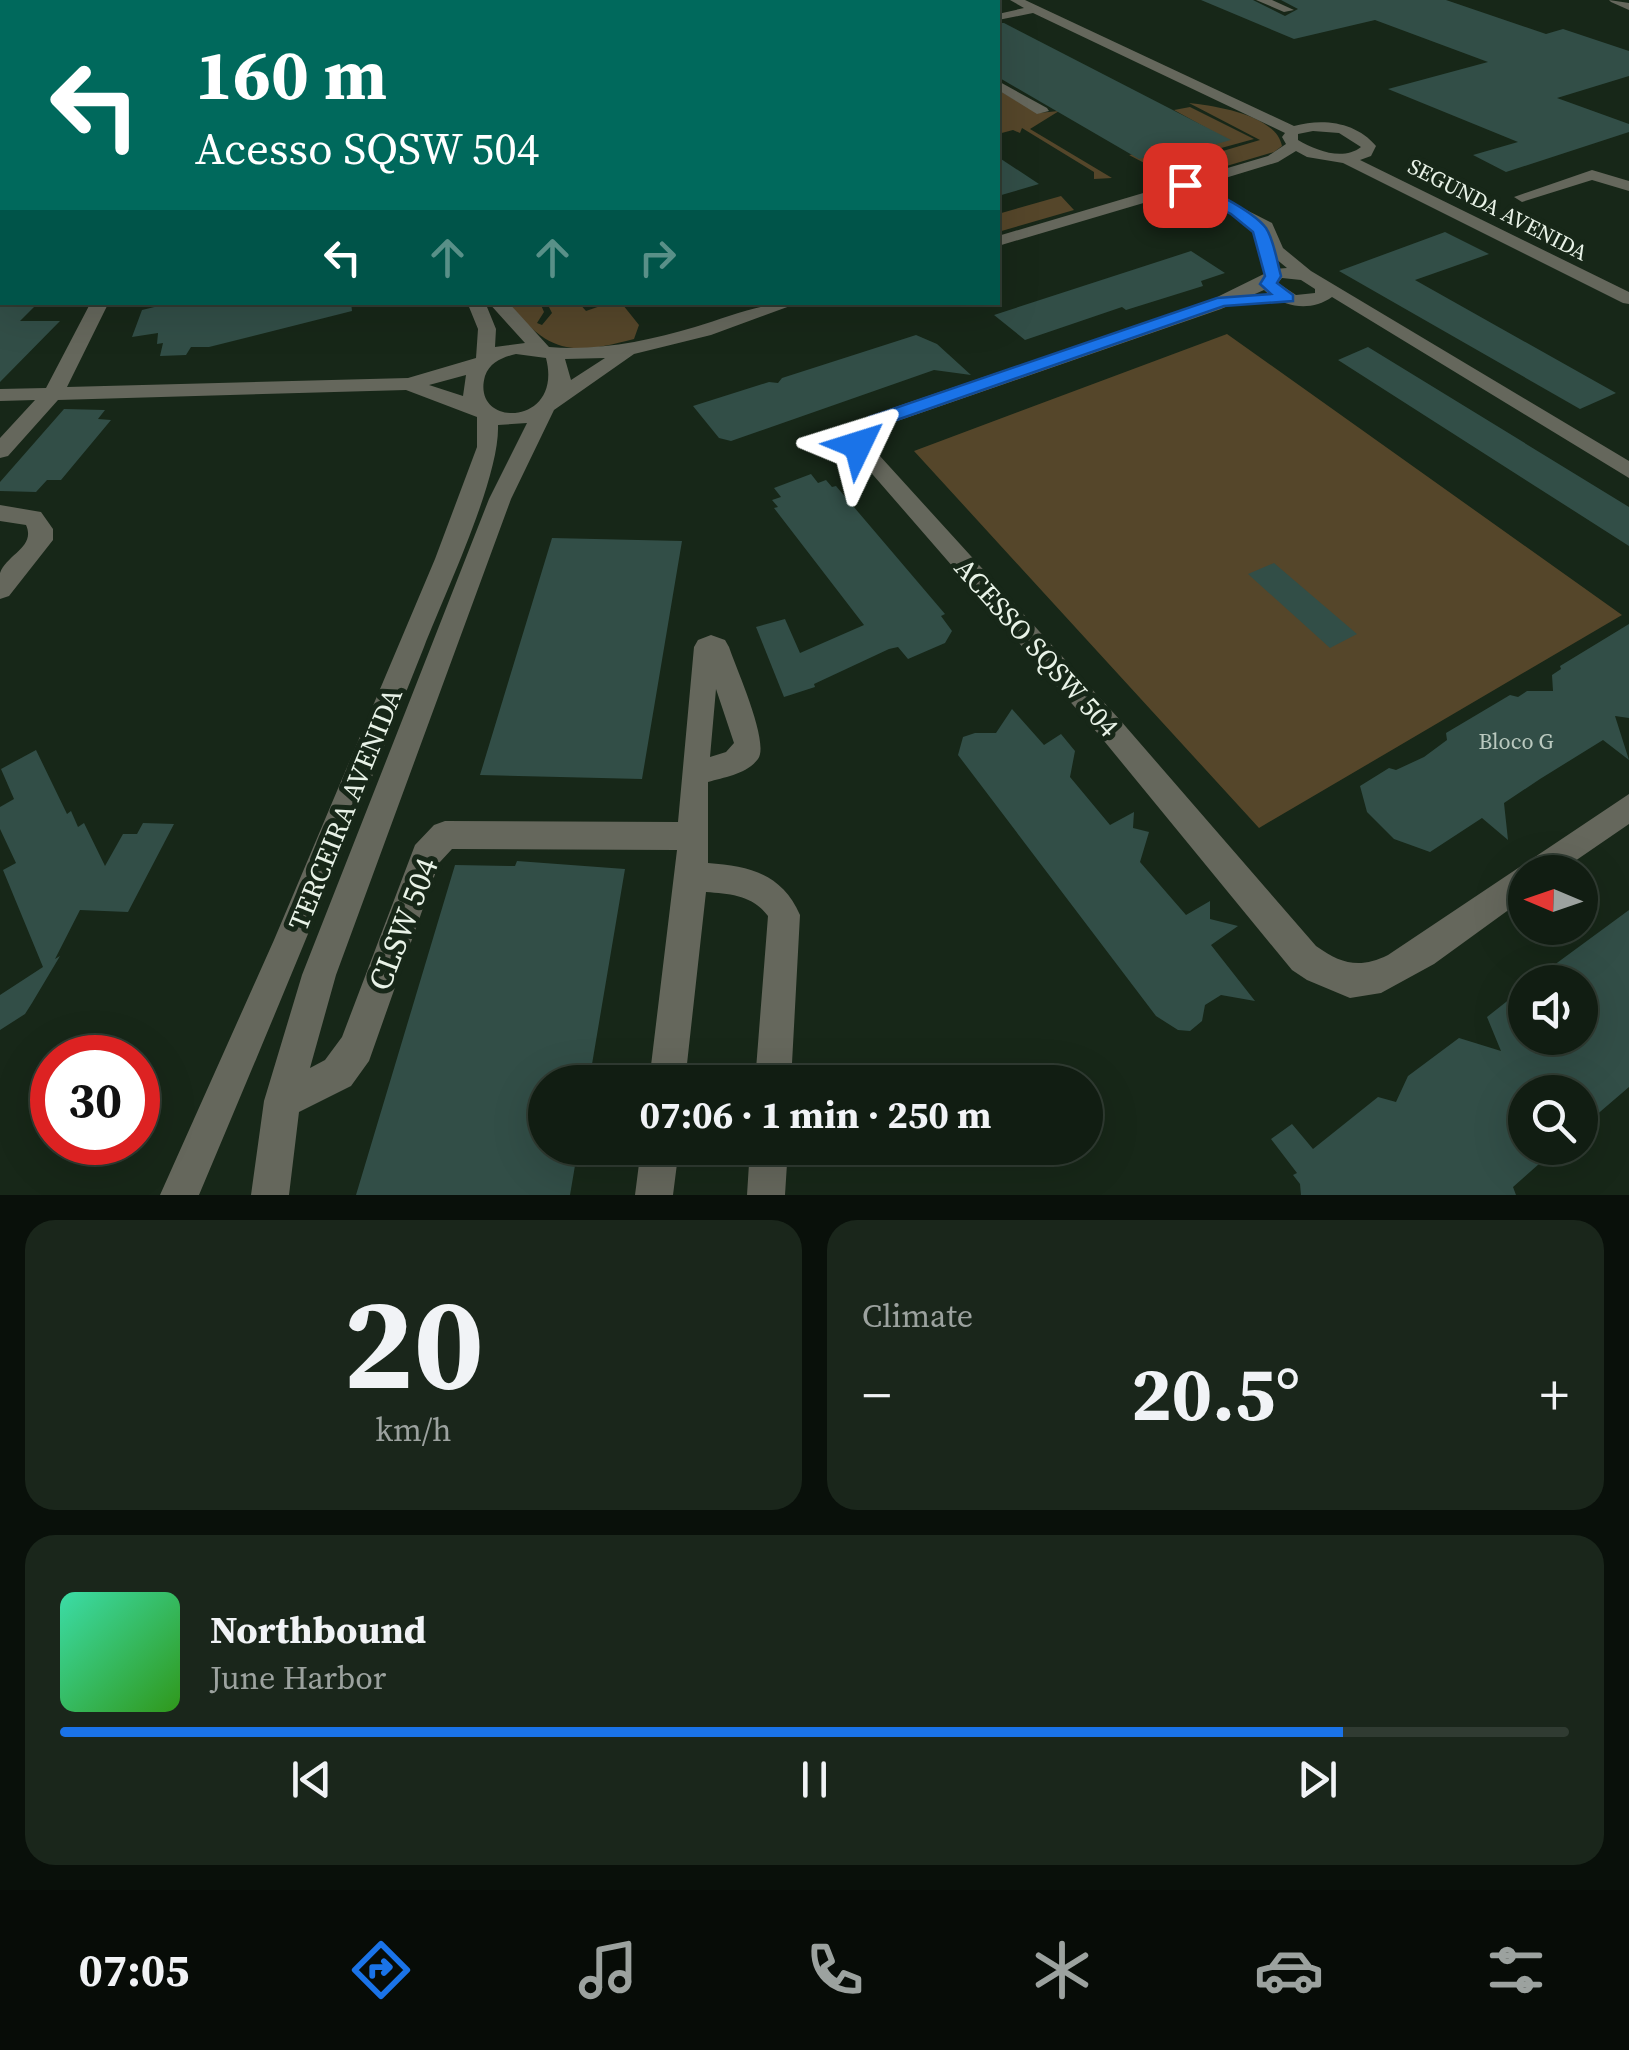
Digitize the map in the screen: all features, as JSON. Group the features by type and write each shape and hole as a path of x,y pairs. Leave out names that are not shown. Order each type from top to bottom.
{"street":[{"path":"1016,0 1035,4 1310,126 1273,159"},
{"path":"1262,0 1288,10"},
{"path":"1615,0 1629,7"},
{"path":"1000,15 1035,4 1324,157"},
{"path":"1000,86 1042,111"},
{"name":"SEGUNDA AVENIDA","path":"1310,126 1356,135 1369,146 1366,154 1629,280"},
{"path":"1000,240 1273,159 1348,159 1366,154"},
{"name":"SEGUNDA AVENIDA","path":"1348,159 1629,299"},
{"path":"1522,197 1585,176 1629,186"},
{"name":"ACESSO SQSW 504","path":"1185,185 1266,226 1276,250 1312,279 1629,471"},
{"name":"ACESSO SQSW 504","path":"1236,211 1260,231 1271,278 1222,301 876,421 859,435 858,445 1110,728 1304,958 1320,970 1349,980 1384,977 1508,891"},
{"path":"1271,278 1312,279 1324,296 1294,300 1271,288 1271,278"},
{"name":"ACESSO SQSW 504","path":"1222,301 1294,300 1344,308 1385,325"},
{"path":"0,450 54,392 98,305"},
{"path":"478,305 486,320 482,362 470,390 480,412"},
{"path":"500,305 547,351 564,382 552,402"},
{"path":"0,395 408,384 516,348 600,355 628,352 782,305"},
{"path":"408,384 480,412 526,418 628,352"},
{"name":"TERCEIRA AVENIDA","path":"270,1195 282,1101 319,975 500,499 552,402"},
{"name":"TERCEIRA AVENIDA","path":"179,1195 286,952 447,559 488,447 480,412"},
{"path":"0,513 33,518 41,528 41,540 0,590"},
{"path":"670,1065 692,876 694,774"},
{"path":"1559,855 1629,807"},
{"name":"CLSW 504","path":"282,1101 338,1073 356,1048 426,855 445,835 690,836"},
{"path":"692,876 758,886 771,890 779,900 784,914 774,1065"},
{"path":"654,1195 658,1165"},
{"path":"766,1195 768,1165"}],"shaded area":[{"path":"1000,91 1038,113 1059,111 1030,129 1112,178 1094,179 1094,172 1022,128 1020,133 1013,130 1000,133"},
{"path":"1189,103 1257,120 1277,135 1282,146 1274,152 1166,184 1145,174 1260,140"},
{"path":"1190,107 1254,139 1152,167 1129,155 1221,136 1174,110"},
{"path":"1061,196 1074,210 1000,231 1000,213"},
{"path":"511,305 541,305 544,312 537,323 542,325 552,313 548,305 581,305 586,311 603,305 623,305 639,325 634,339 579,348 550,341"},
{"path":"1227,334 1622,615 1259,828 914,451"}],"building":[{"path":"1201,0 1253,0 1285,16 1298,9 1281,0 1446,0 1546,34 1563,29 1629,51 1629,76 1557,98 1629,124 1629,132 1506,172 1473,155 1518,142 1388,89 1488,62 1375,20 1294,39"},
{"path":"1000,23 1231,140 1139,159 1000,78"},
{"path":"1000,158 1039,184 1000,195"},
{"path":"1445,232 1489,254 1415,280 1616,393 1580,409 1339,271"},
{"path":"1191,251 1225,273 1201,281 1203,286 1126,310 1122,307 1025,340 994,315"},
{"path":"0,305 36,305 20,321 60,321 0,382"},
{"path":"163,305 351,305 352,311 209,347 191,347 186,355 160,356 163,343 157,344 158,333 132,337 142,310"},
{"path":"916,335 937,344 971,375 934,370 731,441 719,438 693,406 769,382 778,383 782,378"},
{"path":"1368,347 1629,507 1629,546 1338,360"},
{"path":"64,409 105,410 98,419 111,420 61,480 47,480 36,492 0,491 0,482"},
{"path":"811,474 818,483 826,480 836,486 945,614 941,616 952,631 945,643 908,659 898,647 889,649 814,684 815,687 784,697 756,627 785,619 800,653 864,625 774,508 778,507 772,500 781,497 774,488"},
{"path":"552,538 682,541 642,779 480,775"},
{"path":"1274,563 1357,634 1330,648 1248,574"},
{"name":"Bloco G","path":"1629,624 1629,718 1615,716 1629,760 1603,740 1540,779 1504,803 1508,840 1482,818 1430,852 1394,839 1367,812 1360,786 1389,768 1396,770 1424,757 1447,740 1446,733 1510,695 1553,691 1552,675 1560,666"},
{"path":"1012,709 1044,745 1061,734 1075,751 1070,777 1110,825 1134,812 1133,828 1149,832 1140,862 1186,915 1210,901 1210,919 1238,926 1211,945 1255,1001 1221,995 1205,1005 1202,1021 1190,1031 1178,1030 1156,1016 958,755 963,737 996,733"},
{"path":"36,750 67,814 71,811 78,827 84,823 105,866 123,834 137,834 143,823 174,824 128,912 80,910 55,959 60,956 25,1014 0,1030 0,995 43,967 3,870 16,863 0,829 0,807 14,799 1,769"},
{"path":"517,861 625,869 592,1065 528,1065 528,1165 575,1165 570,1195 356,1195 455,865 515,866"},
{"path":"1629,910 1629,1087 1598,1114 1598,1075 1508,1075 1508,1165 1538,1165 1513,1187 1516,1195 1301,1195 1300,1184 1293,1175 1297,1173 1271,1139 1292,1124 1313,1149 1378,1097 1396,1102 1408,1076 1459,1038 1501,1051 1487,1017 1508,1000 1508,1055 1598,1055 1598,965 1554,965 1581,945 1598,945 1598,933"}],"route":[{"path":"858,445 859,435 876,421 1222,301 1287,298 1268,284 1273,276 1260,231 1236,211 1185,185"}]}
